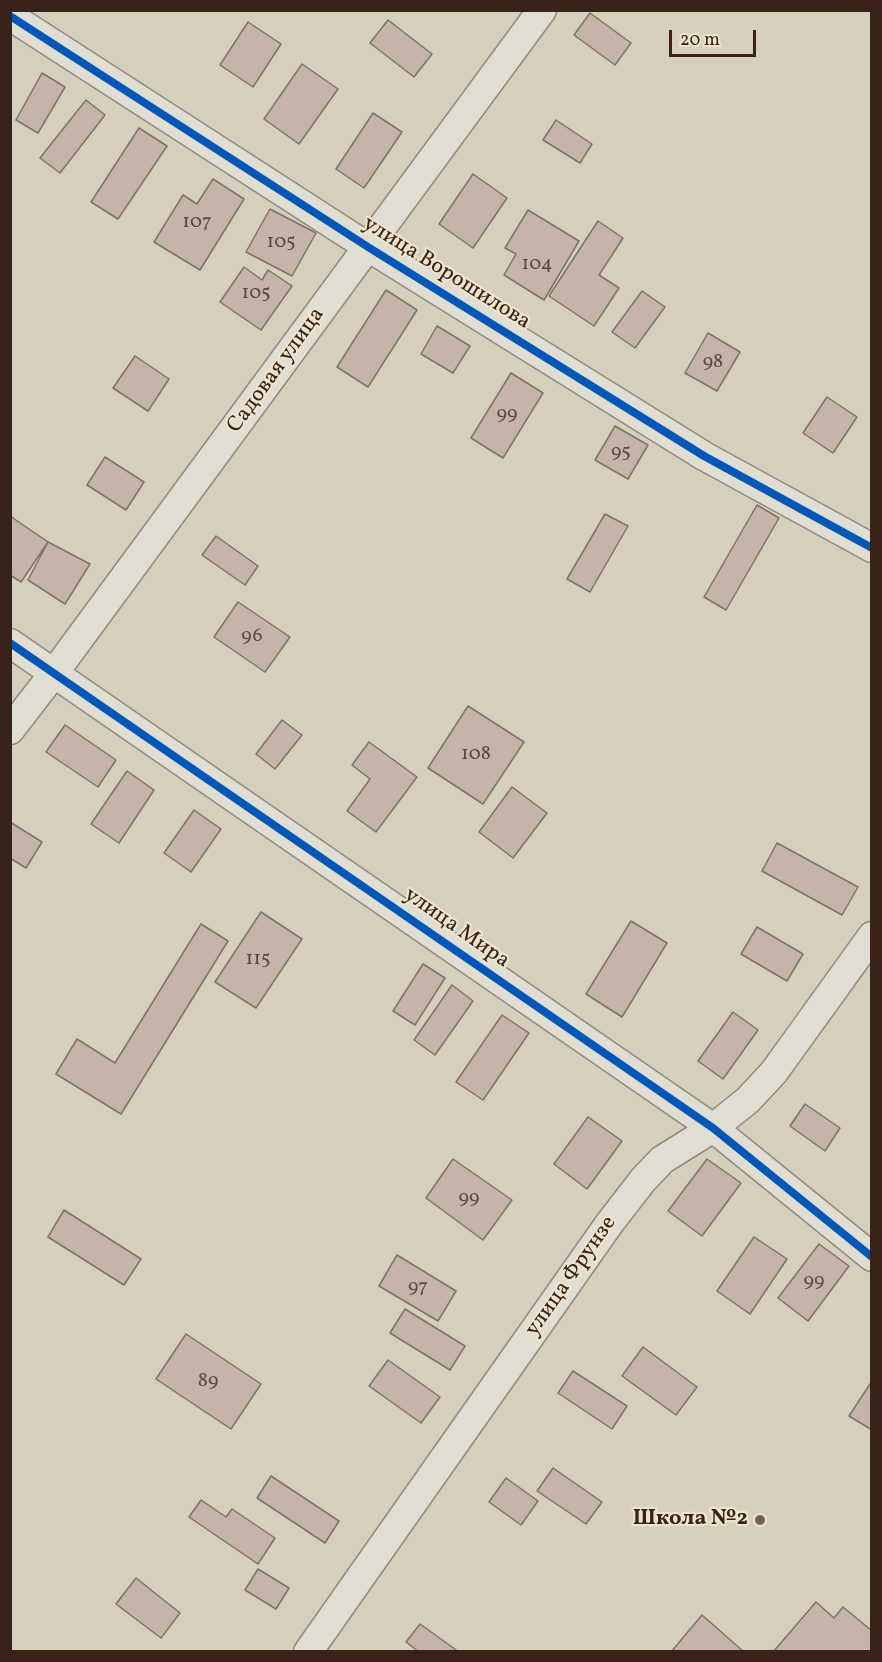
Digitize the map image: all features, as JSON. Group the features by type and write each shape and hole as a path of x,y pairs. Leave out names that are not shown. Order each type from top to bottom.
{"street":[{"name":"Садовая улица","path":"10,730 542,10"},
{"name":"улица Ворошилова","path":"10,16 368,247 704,456 872,548"},
{"name":"улица Мира","path":"10,644 713,1128 872,1257"},
{"name":"улица Фрунзе","path":"309,1652 609,1224 643,1180 662,1160 713,1128 748,1100 774,1072 872,936"}],"building":[{"path":"590,13 631,43 615,65 574,35"},
{"path":"388,20 432,54 414,77 370,43"},
{"path":"248,22 281,44 253,87 220,65"},
{"path":"302,64 338,89 299,144 264,119"},
{"path":"42,73 65,87 38,133 16,120"},
{"path":"86,100 105,115 60,173 40,158"},
{"path":"373,113 402,132 364,188 336,169"},
{"path":"556,120 592,144 580,163 543,140"},
{"path":"139,128 167,146 118,219 91,202"},
{"path":"473,174 507,198 473,248 439,224"},
{"path":"213,179 244,199 200,270 154,242 183,195 197,204"},
{"path":"270,209 316,233 292,276 246,252"},
{"path":"528,210 579,241 544,300 504,275 516,254 505,248"},
{"path":"598,221 623,238 599,275 619,288 594,326 549,296"},
{"path":"244,267 262,280 268,270 292,286 261,330 220,302"},
{"path":"386,290 417,310 368,387 337,367"},
{"path":"642,291 665,307 635,348 612,332"},
{"path":"437,326 470,346 453,373 421,354"},
{"path":"708,333 740,352 717,391 685,373"},
{"path":"135,356 169,379 148,411 113,388"},
{"path":"511,373 543,393 503,458 471,438"},
{"path":"827,397 857,417 833,453 803,433"},
{"path":"615,426 648,445 628,479 595,460"},
{"path":"105,457 144,482 126,510 87,485"},
{"path":"757,505 779,518 726,610 704,597"},
{"path":"605,514 628,526 590,592 567,579"},
{"path":"10,516 48,542 21,582 10,575"},
{"path":"216,536 258,566 245,585 202,555"},
{"path":"48,542 90,564 65,604 28,580"},
{"path":"238,602 290,637 265,672 214,637"},
{"path":"468,706 524,742 483,804 428,768"},
{"path":"282,720 302,735 275,769 256,754"},
{"path":"65,725 116,760 98,787 46,752"},
{"path":"369,742 417,777 376,832 347,811 370,779 352,765"},
{"path":"127,771 154,790 119,843 91,824"},
{"path":"512,787 547,813 513,858 479,832"},
{"path":"194,810 221,829 191,872 164,853"},
{"path":"10,822 42,842 26,868 10,858"},
{"path":"777,843 858,887 842,915 762,871"},
{"path":"261,912 302,939 256,1008 215,982"},
{"path":"631,921 667,943 622,1017 586,994"},
{"path":"201,924 228,941 121,1114 56,1074 77,1039 115,1063"},
{"path":"757,927 803,954 787,981 741,954"},
{"path":"423,964 445,978 415,1025 393,1011"},
{"path":"452,985 473,1001 435,1055 414,1040"},
{"path":"733,1012 758,1030 723,1079 698,1061"},
{"path":"502,1015 529,1033 483,1100 456,1082"},
{"path":"805,1104 840,1128 825,1151 790,1126"},
{"path":"588,1117 622,1141 587,1189 554,1164"},
{"path":"453,1159 512,1200 483,1240 426,1198"},
{"path":"707,1159 741,1183 702,1236 668,1211"},
{"path":"64,1210 141,1259 124,1285 48,1237"},
{"path":"754,1237 787,1259 750,1314 717,1291"},
{"path":"819,1244 849,1266 808,1321 778,1298"},
{"path":"397,1255 456,1291 438,1321 379,1286"},
{"path":"405,1309 465,1346 450,1370 390,1333"},
{"path":"186,1334 261,1384 231,1429 156,1379"},
{"path":"643,1347 697,1387 676,1415 622,1376"},
{"path":"388,1360 440,1397 421,1423 369,1386"},
{"path":"573,1371 627,1406 612,1429 558,1393"},
{"path":"872,1381 872,1430 849,1416"},
{"path":"553,1468 602,1502 586,1524 537,1491"},
{"path":"271,1476 339,1521 325,1543 257,1498"},
{"path":"506,1478 538,1501 521,1525 489,1502"},
{"path":"201,1500 226,1517 232,1509 275,1538 258,1564 189,1517"},
{"path":"258,1569 289,1588 276,1609 245,1590"},
{"path":"136,1578 180,1613 161,1638 116,1604"},
{"path":"816,1602 834,1618 843,1607 872,1631 872,1652 773,1652"},
{"path":"702,1615 744,1652 671,1652"},
{"path":"420,1624 459,1652 419,1652 406,1642"}],"cycle path":[{"path":"10,16 368,247 704,456 872,548"},
{"path":"10,643 713,1128 872,1257"}],"place":[{"name":"Школа №2","path":"760,1520"}]}
